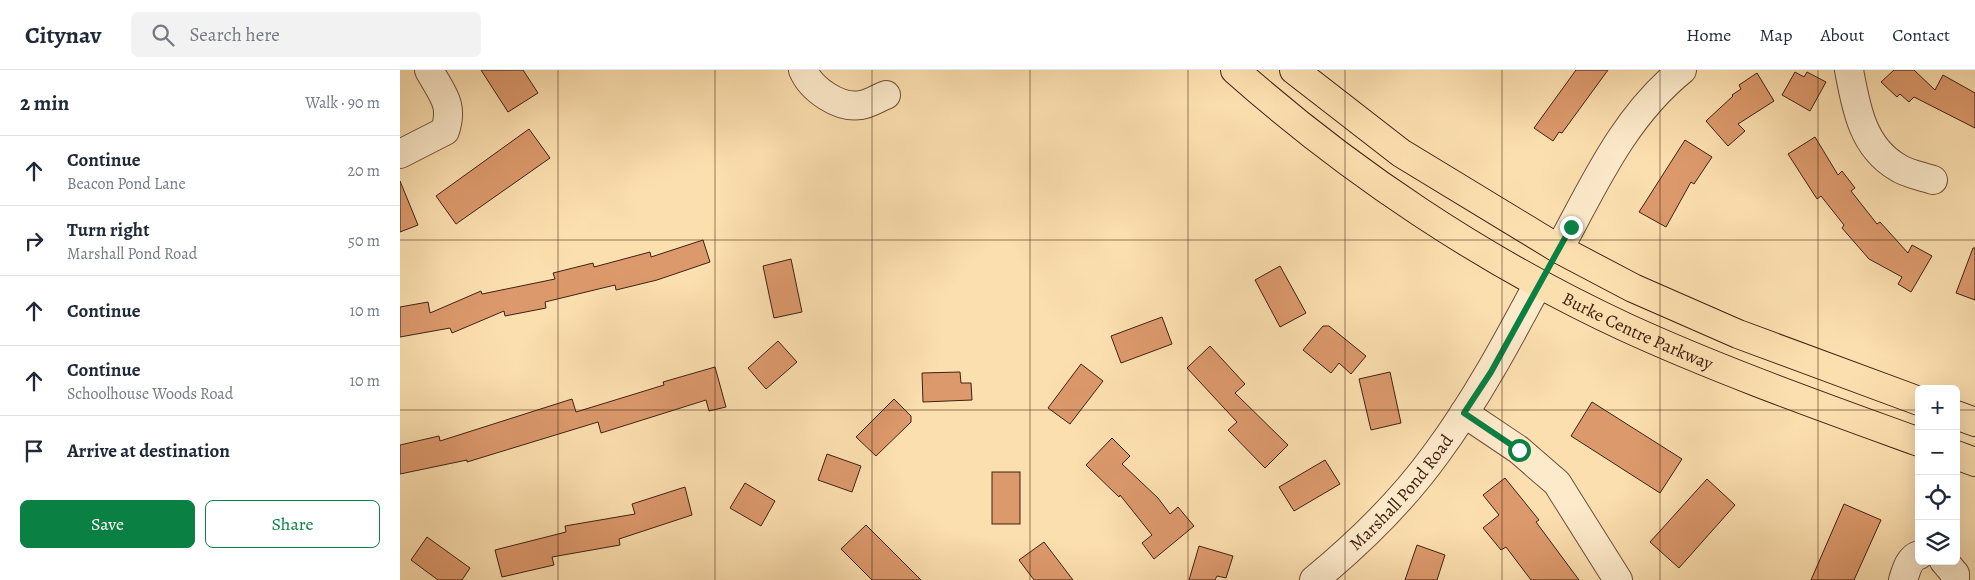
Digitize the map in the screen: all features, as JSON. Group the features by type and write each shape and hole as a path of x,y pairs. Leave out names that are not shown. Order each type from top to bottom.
{"main road":[{"name":"Burke Centre Parkway","path":"1235,70 1266,97 1359,169 1450,231 1538,284 1625,327 1762,384 1915,441"},
{"name":"Burke Centre Parkway","path":"1294,70 1401,153 1558,249 1633,288 1738,334 1915,400"},
{"path":"1538,284 1558,249"},
{"path":"1960,416 1975,422"},
{"path":"1960,456 1975,462"}],"street":[{"path":"400,154 444,131 447,125 449,106 429,70"},
{"path":"803,70 806,77 825,94 841,103 859,106 886,95"},
{"path":"1558,249 1611,151 1654,95 1682,70"},
{"path":"1849,70 1856,106 1871,142 1883,157 1898,168 1933,180"},
{"name":"Marshall Pond Road","path":"1331,575 1436,455 1491,372 1538,284"},
{"path":"1464,413 1519,450 1557,483 1618,580"},
{"path":"1903,580 1915,556"},
{"path":"1948,565 1956,574 1955,580"}],"building":[{"path":"481,70 523,70 538,93 508,112"},
{"path":"1576,70 1608,70 1562,133 1559,132 1553,141 1534,128"},
{"path":"1894,70 1914,70 1935,90 1943,75 1975,93 1975,128 1914,97 1909,102 1900,94 1897,97 1881,82"},
{"path":"1795,72 1804,77 1807,72 1826,82 1810,111 1782,95"},
{"path":"1757,73 1774,101 1738,124 1745,131 1728,146 1706,121 1732,95 1741,89 1739,85"},
{"path":"529,129 550,158 456,224 436,196"},
{"path":"1815,137 1838,175 1842,171 1855,188 1851,191 1877,224 1880,222 1908,253 1912,245 1932,256 1911,292 1898,284 1902,277 1869,259 1842,228 1844,225 1821,196 1817,199 1788,154"},
{"path":"1685,140 1712,157 1694,184 1691,182 1666,227 1639,212"},
{"path":"400,181 418,225 400,232"},
{"path":"703,240 710,262 657,280 616,290 615,285 545,302 546,308 505,316 504,311 452,333 450,328 400,337 400,307 428,302 430,313 481,291 482,294 555,279 553,273 593,263 594,267 650,252 651,257"},
{"path":"1973,248 1975,248 1975,300 1956,293"},
{"path":"791,259 802,312 774,318 763,266"},
{"path":"1280,266 1306,313 1280,327 1255,280"},
{"path":"1162,317 1172,344 1121,363 1111,336"},
{"path":"1323,326 1329,326 1366,356 1351,374 1339,363 1331,373 1303,350"},
{"path":"778,341 797,362 766,389 748,368"},
{"path":"1210,346 1245,384 1235,393 1288,445 1265,468 1228,430 1237,422 1187,368"},
{"path":"1081,364 1103,381 1070,424 1048,408"},
{"path":"715,367 726,407 709,411 706,400 601,433 598,422 467,462 467,460 400,474 400,445 439,436 440,441 572,399 576,412 664,385 663,382"},
{"path":"960,372 961,383 971,383 972,400 923,402 922,373"},
{"path":"1390,372 1401,423 1371,430 1359,379"},
{"path":"894,399 911,416 911,422 876,456 856,437"},
{"path":"1592,402 1682,459 1660,493 1571,436"},
{"path":"1112,438 1130,456 1122,464 1158,498 1170,514 1178,507 1194,526 1154,559 1142,543 1152,535 1120,495 1119,497 1086,465"},
{"path":"827,454 861,466 852,492 818,480"},
{"path":"1325,460 1340,484 1294,511 1279,487"},
{"path":"992,472 1020,472 1020,524 992,524"},
{"path":"1505,478 1539,520 1536,522 1579,580 1531,580 1506,547 1501,550 1483,528 1499,515 1483,495"},
{"path":"1707,479 1735,505 1679,568 1650,542"},
{"path":"745,483 775,501 761,526 730,508"},
{"path":"685,487 692,515 619,539 620,545 552,557 554,565 502,577 495,550 566,532 565,526 635,514 632,504"},
{"path":"1844,504 1881,520 1854,580 1811,580"},
{"path":"866,525 921,580 872,580 841,549"},
{"path":"427,537 470,568 462,580 438,580 411,560"},
{"path":"1044,542 1073,580 1034,580 1019,560"},
{"path":"1417,545 1445,555 1437,580 1405,580"},
{"path":"1199,546 1233,556 1226,578 1217,576 1215,580 1189,580"}],"route":[{"path":"1519,450 1464,413 1491,372 1571,227"}]}
